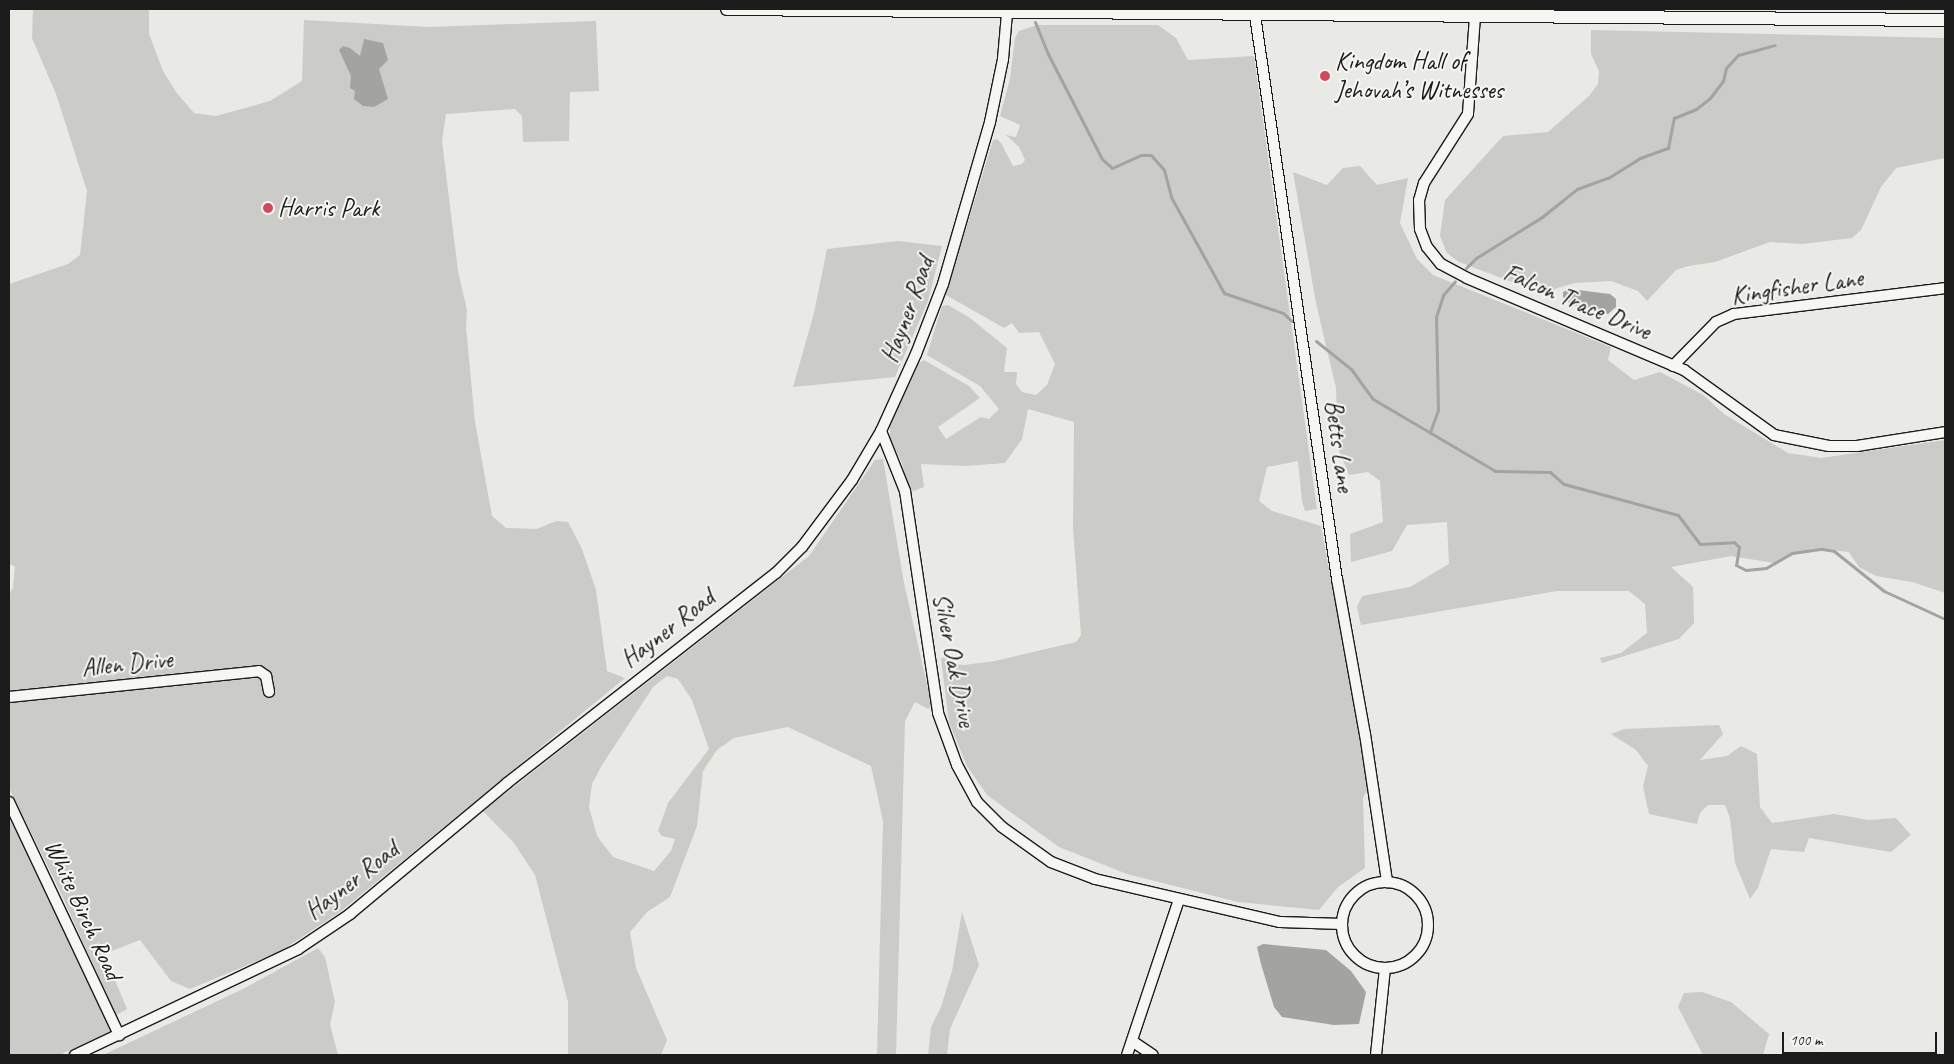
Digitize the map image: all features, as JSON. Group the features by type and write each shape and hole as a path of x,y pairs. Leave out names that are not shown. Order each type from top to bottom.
{"main road":[{"path":"727,9 1945,20"}],"street":[{"name":"Hayner Road","path":"75,1055 301,947 350,914 507,783 776,573 827,518 881,431 914,360 942,284 990,122 1003,59 1007,13"},
{"name":"Betts Lane","path":"1255,15 1339,588 1365,734 1387,882"},
{"name":"Falcon Trace Drive","path":"1475,16 1468,114 1424,183 1418,200 1420,230 1427,247 1441,264 1467,278 1672,366 1708,385 1774,435 1830,446 1857,446 1945,432"},
{"name":"Kingfisher Lane","path":"1672,366 1716,322 1734,314 1945,288"},
{"name":"Silver Oak Drive","path":"881,431 904,491 938,713 957,765 977,802 1002,827 1051,862 1095,880 1280,922 1342,924"},
{"name":"Allen Drive","path":"9,697 250,671 264,673 269,692"},
{"name":"White Birch Road","path":"9,802 119,1035"},
{"path":"1387,882 1410,889 1419,898 1429,923 1423,947 1415,957 1404,964 1385,968 1367,965 1357,958 1346,942 1342,924 1350,899 1360,890 1372,884 1387,882"},
{"path":"1128,1055 1179,900"},
{"path":"1376,1055 1385,968"},
{"path":"1132,1041 1153,1055"}],"shaded area":[{"path":"33,9 149,9 149,34 163,71 176,92 194,113 216,116 270,101 302,81 304,20 428,27 596,21 599,91 570,92 569,141 523,142 522,116 515,109 446,114 442,141 458,271 467,310 466,327 475,422 492,516 506,528 537,529 556,521 568,522 582,549 596,590 607,671 625,678 340,912 281,951 190,989 171,981 140,940 104,954 127,1009 116,1015 58,887 9,788 9,596 13,587 15,566 9,564 9,284 68,264 80,255 87,191 56,94 32,38"},
{"path":"1037,25 1158,25 1176,38 1188,60 1254,56 1317,509 1305,511 1302,501 1298,461 1267,467 1259,501 1272,511 1321,526 1369,786 1363,798 1365,868 1338,887 1319,910 1238,902 1127,874 1059,847 987,795 967,766 949,722 941,659 944,657 953,664 964,665 995,661 1076,642 1081,635 1073,528 1074,422 1028,409 1022,439 1005,463 965,466 921,464 924,487 914,491 908,490 902,463 890,439 890,424 919,363 924,360 969,386 980,398 938,427 946,439 981,417 989,419 999,409 980,386 927,355 942,306 948,305 970,318 1007,348 1004,372 1017,372 1016,384 1022,392 1036,395 1047,385 1055,364 1039,332 1019,333 1012,323 1004,328 946,295 993,140 997,139 1001,143 1013,166 1022,164 1025,160 1019,147 1006,135 1016,137 1020,125 1000,116 1010,79 1015,38 1019,31"},
{"path":"1591,30 1945,38 1945,158 1896,168 1881,187 1861,230 1852,238 1802,244 1770,242 1715,262 1688,266 1676,270 1647,301 1638,291 1611,281 1575,283 1557,288 1547,295 1459,262 1447,253 1440,236 1445,200 1503,136 1548,132 1589,96 1598,84 1599,71 1591,54"},
{"path":"364,39 383,43 388,60 379,69 388,99 374,107 363,106 354,99 355,91 350,88 351,76 339,50 343,46 350,48 360,56"},
{"path":"1360,166 1377,185 1408,178 1400,223 1417,259 1433,275 1611,347 1608,360 1634,380 1660,372 1703,395 1724,414 1788,453 1821,458 1945,440 1945,593 1912,582 1876,576 1859,567 1849,552 1822,549 1792,553 1774,563 1731,556 1671,567 1693,587 1694,623 1679,639 1602,663 1600,658 1621,653 1647,633 1645,604 1629,591 1557,591 1361,625 1357,607 1362,596 1410,587 1449,564 1447,522 1407,525 1392,551 1351,562 1350,534 1383,522 1380,481 1368,472 1349,475 1338,448 1336,388 1316,303 1293,172 1327,185 1343,168"},
{"path":"898,241 942,246 928,301 895,377 793,387 814,313 827,249"},
{"path":"1570,289 1610,294 1616,299 1616,307 1608,314 1570,304 1563,297 1563,292"},
{"path":"883,459 904,583 932,707 928,709 915,702 905,721 896,1055 877,1055 883,821 871,766 788,727 734,738 717,750 703,771 697,826 670,897 647,912 630,932 636,968 667,1040 661,1055 568,1055 568,1002 535,875 514,843 483,811 809,556 875,460","holes":["667,676 678,679 692,700 709,749 668,803 658,831 662,836 675,839 671,851 654,871 613,857 597,836 589,807 592,784 602,765 653,687"]},
{"path":"1719,725 1723,734 1700,760 1727,756 1741,746 1757,754 1760,807 1772,823 1834,814 1869,820 1896,818 1911,835 1891,852 1809,838 1804,852 1771,849 1758,888 1750,899 1735,863 1730,818 1725,805 1708,805 1700,813 1697,824 1649,814 1643,786 1648,766 1636,750 1611,734 1624,729"},
{"path":"9,814 112,1032 59,1055 9,1055"},
{"path":"962,912 979,965 950,1029 947,1055 928,1055 931,1027 941,1007 952,971"},
{"path":"1263,944 1326,950 1351,971 1366,992 1359,1024 1334,1025 1282,1017 1274,1007 1261,964 1257,947"},
{"path":"318,948 325,957 335,1002 330,1024 338,1055 103,1055 245,988"},
{"path":"1702,992 1731,1002 1769,1034 1763,1055 1703,1055 1678,1007 1684,993"}],"waterway":[{"path":"1035,22 1047,52 1102,159 1112,168 1141,155 1151,155 1164,170 1171,197 1224,293 1283,313 1292,321"},
{"path":"1466,268 1476,258 1542,217 1577,189 1608,178 1640,158 1668,148 1674,118 1696,109 1710,98 1723,81 1726,68 1738,55 1775,45"},
{"path":"1430,432 1438,410 1436,317 1443,295 1455,281"},
{"path":"1316,341 1351,369 1373,399 1495,471 1550,472 1564,484 1678,515 1700,544 1734,542 1739,547 1736,565 1746,570 1766,568 1792,553 1822,549 1834,551 1884,591 1945,619"}],"place":[{"name":"Kingdom Hall of Jehovah’s Witnesses","path":"1325,76"},
{"name":"Harris Park","path":"268,208"}]}
